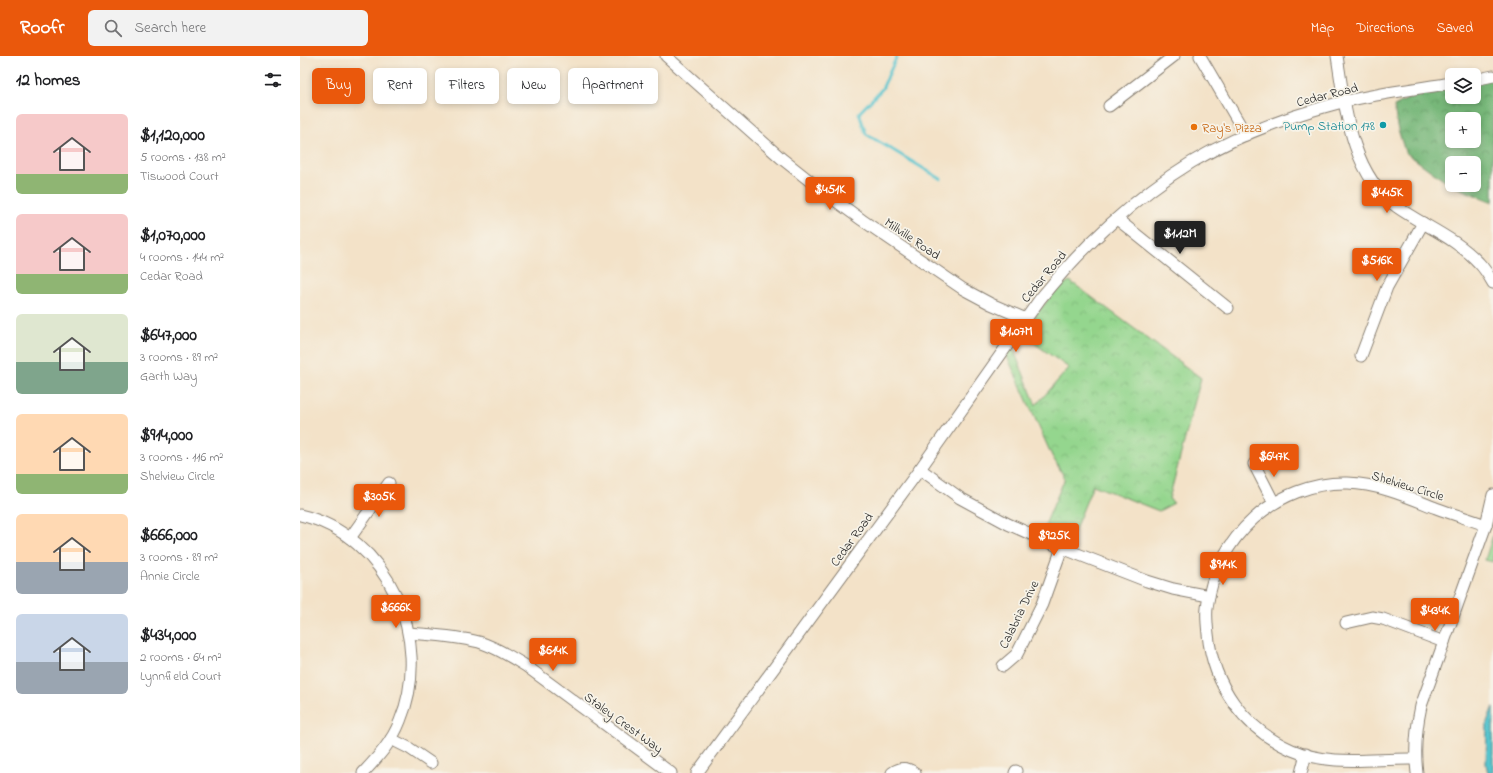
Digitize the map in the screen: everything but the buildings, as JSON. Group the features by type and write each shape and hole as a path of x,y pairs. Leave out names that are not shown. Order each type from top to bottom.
{"street":[{"name":"Millville Road","path":"666,56 781,158 831,198 963,288 991,304 1026,319"},
{"path":"1109,106 1174,56"},
{"path":"1200,56 1246,135"},
{"path":"1337,56 1344,102 1357,150 1370,179 1380,192 1392,203 1454,241 1467,251 1482,267 1493,283"},
{"path":"1481,79 1493,76"},
{"name":"Cedar Road","path":"697,773 920,469 1057,277 1089,244 1146,194 1193,162 1246,135 1288,118 1344,102 1445,85"},
{"path":"1117,219 1228,308"},
{"path":"1362,356 1387,288 1423,223"},
{"path":"1254,464 1274,503"},
{"path":"920,469 975,507 1008,524 1062,548 1173,589 1209,596"},
{"name":"Shelview Circle","path":"1415,759 1352,761 1327,759 1306,754 1293,750 1275,741 1245,718 1232,702 1215,667 1209,646 1206,622 1209,596 1214,577 1232,542 1260,512 1293,493 1313,487 1348,483 1375,487 1397,493 1486,525"},
{"path":"350,538 389,484"},
{"path":"1417,773 1415,759 1416,728 1421,706 1486,525 1493,495"},
{"path":"300,515 323,522 350,538 368,555 383,572 398,598 409,634 411,664 410,687 400,721 391,739 378,757 363,773"},
{"name":"Calabria Drive","path":"1003,666 1017,654 1042,604 1062,548"},
{"path":"1346,623 1372,617 1383,619 1444,642"},
{"name":"Staley Crest Way","path":"409,634 450,637 480,643 509,655 671,773"},
{"path":"391,739 409,748 431,763"},
{"path":"1301,773 1306,754"},
{"path":"892,773 900,768 905,768 915,773"}],"green space":[{"path":"1493,78 1493,202 1468,192 1481,192 1481,156 1445,156 1445,181 1405,152 1397,126 1394,106 1436,84 1445,83 1445,104 1481,104 1481,79"},
{"path":"1070,281 1201,378 1169,499 1174,503 1159,511 1093,485 1073,534 1045,525 1065,478 1052,456 1006,354 1012,346 1036,405 1069,368 1021,334 1058,287"},
{"path":"1493,535 1493,562 1485,560"}],"water":[{"path":"1493,706 1493,773 1488,773 1486,764 1487,722"}],"waterway":[{"path":"897,56 882,89 859,113 866,134 941,179"}],"place":[{"name":"Pump Station 178","path":"1383,125"},
{"name":"Ray's Pizza","path":"1194,127"}]}
